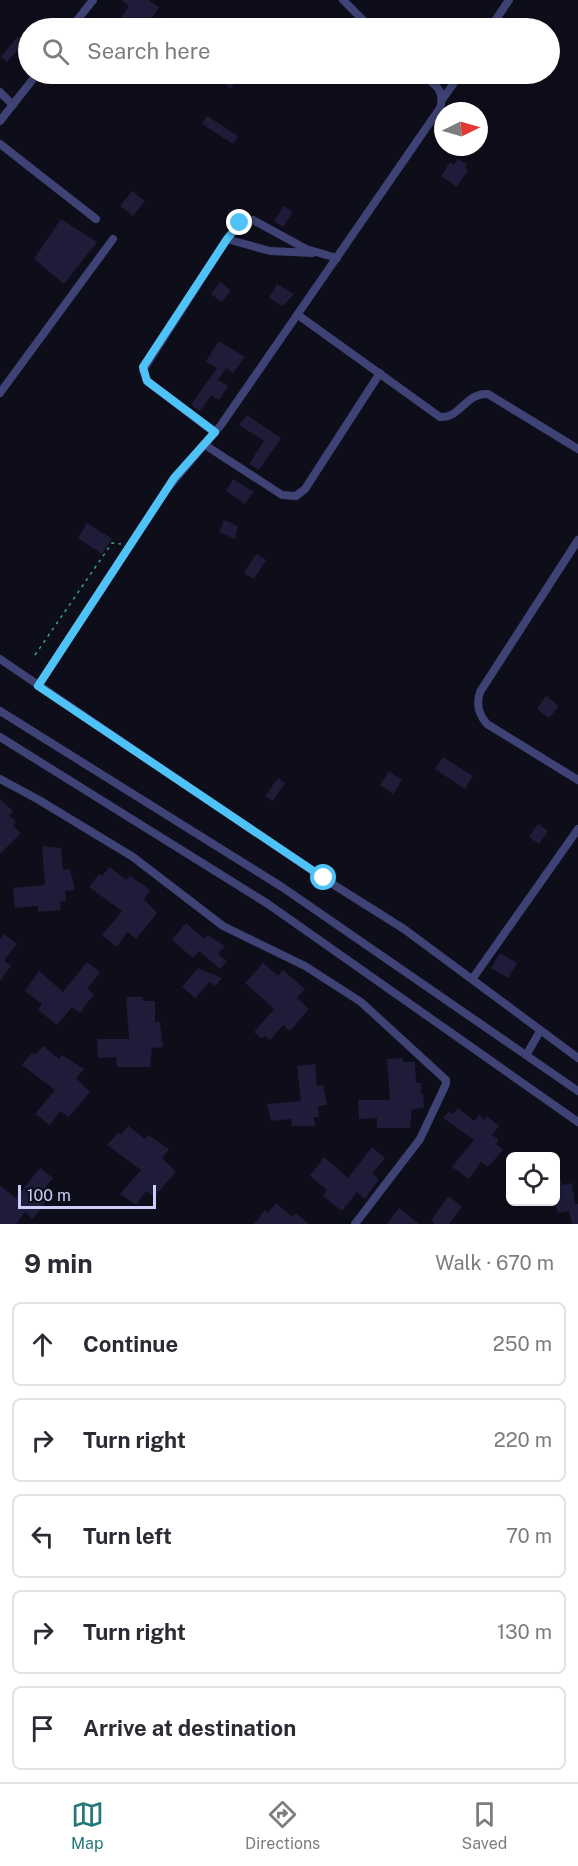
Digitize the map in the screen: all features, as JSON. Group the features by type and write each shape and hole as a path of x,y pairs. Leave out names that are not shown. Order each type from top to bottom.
{"street":[{"path":"79,18 93,0"},
{"path":"343,0 361,18"},
{"path":"497,18 509,0"},
{"path":"0,121 29,84"},
{"path":"435,84 442,100"},
{"path":"38,686 174,478 215,432 298,315 438,112 442,100 453,84"},
{"path":"0,92 13,105"},
{"path":"0,144 96,219"},
{"path":"215,432 147,381 143,370 227,239 240,223 254,220 315,253"},
{"path":"0,393 113,239"},
{"path":"227,239 270,251 315,253 337,258"},
{"path":"298,315 440,417 449,417 471,396 488,394 578,449"},
{"path":"205,445 282,495 296,496 305,489 381,373"},
{"path":"578,540 480,692 478,701 479,711 487,724 578,780"},
{"path":"0,659 473,978 578,1058"},
{"path":"0,711 282,887 578,1091"},
{"path":"0,736 268,904 578,1122"},
{"path":"0,779 118,847 223,926 305,966 361,1002 446,1081 420,1139 355,1224"},
{"path":"473,978 578,829"},
{"path":"527,1054 540,1030"}],"path":[{"path":"35,655 112,543 118,542 127,548"}],"building":[{"path":"122,0 148,0 159,7 152,18 120,18 129,6"},
{"path":"18,36 18,50 7,62 1,57"},
{"path":"225,84 234,84 230,89"},
{"path":"207,116 238,136 233,144 202,124"},
{"path":"458,159 467,164 465,168 468,170 457,187 441,176 450,162 454,165"},
{"path":"132,191 145,201 133,216 120,206"},
{"path":"284,206 293,212 283,227 274,221"},
{"path":"61,219 97,242 64,284 34,259"},
{"path":"220,282 231,290 222,302 211,294"},
{"path":"277,284 294,294 283,306 269,298"},
{"path":"219,341 245,357 233,373 226,368 218,380 228,386 219,400 211,395 200,411 191,405 217,368 206,361"},
{"path":"247,415 281,438 259,470 249,464 264,441 239,425"},
{"path":"233,479 254,492 245,504 226,491"},
{"path":"224,520 238,526 235,539 219,532"},
{"path":"87,523 112,539 102,554 78,538"},
{"path":"256,554 266,560 254,579 244,573"},
{"path":"546,696 559,706 549,718 537,709"},
{"path":"443,757 473,776 465,789 435,769"},
{"path":"389,771 402,780 393,794 380,785"},
{"path":"278,778 285,783 273,801 265,796"},
{"path":"0,799 13,811 9,815 16,822 13,826 21,833 0,854"},
{"path":"538,824 548,831 539,844 529,837"},
{"path":"42,846 61,848 63,870 70,869 75,890 65,891 66,901 60,901 61,910 38,912 38,906 15,908 13,888 45,885"},
{"path":"110,867 126,880 130,876 150,890 144,899 157,913 136,939 127,932 117,947 102,935 122,911 89,887 99,874 102,876"},
{"path":"186,923 204,939 208,935 225,946 218,954 227,961 220,969 199,951 193,958 172,940"},
{"path":"4,934 17,944 4,960 11,966 0,981 0,939"},
{"path":"500,953 517,963 508,978 491,968"},
{"path":"87,962 100,972 87,989 94,994 80,1013 72,1007 57,1025 38,1010 42,1004 25,991 39,971 63,992"},
{"path":"263,963 278,976 283,970 305,989 297,998 309,1009 290,1031 283,1025 270,1040 265,1036 262,1039 254,1032 274,1009 245,983"},
{"path":"198,968 222,978 215,986 210,982 195,998 182,987"},
{"path":"126,997 143,997 143,1001 155,1001 155,1022 160,1022 163,1047 152,1048 150,1067 117,1067 116,1057 98,1058 97,1039 129,1039"},
{"path":"43,1046 59,1059 62,1055 84,1069 76,1078 90,1092 69,1117 60,1111 50,1125 35,1114 55,1090 22,1065 32,1053 35,1055"},
{"path":"403,1058 403,1062 415,1062 416,1083 421,1083 421,1094 423,1094 424,1108 412,1109 410,1128 377,1128 377,1118 359,1119 358,1100 390,1100 387,1059"},
{"path":"315,1064 317,1086 323,1085 327,1105 318,1106 319,1117 314,1117 315,1126 292,1126 291,1119 271,1121 267,1104 301,1101 297,1066"},
{"path":"458,1108 474,1121 479,1115 484,1120 487,1116 499,1126 492,1135 499,1140 496,1144 503,1150 488,1167 481,1162 469,1179 452,1167 474,1140 443,1118 449,1111 453,1114"},
{"path":"128,1126 145,1139 148,1135 169,1149 162,1158 176,1172 154,1197 146,1191 136,1205 120,1194 141,1170 107,1145 118,1133 121,1135"},
{"path":"372,1147 385,1158 372,1174 379,1179 365,1199 357,1192 342,1211 323,1196 327,1190 310,1176 324,1157 348,1178"},
{"path":"40,1168 53,1178 40,1194 47,1200 33,1219 25,1212 16,1224 0,1224 0,1186 16,1198"},
{"path":"560,1178 562,1185 572,1183 575,1204 578,1204 578,1224 572,1224 569,1211 558,1213 556,1206 560,1206"},
{"path":"449,1196 462,1207 449,1224 435,1224 431,1220"},
{"path":"276,1203 292,1217 296,1213 309,1224 254,1224 265,1210 268,1213"},
{"path":"399,1208 419,1224 387,1224"}],"route":[{"path":"240,223 227,239 143,367 147,381 215,432 174,478 38,686 324,878"}]}
